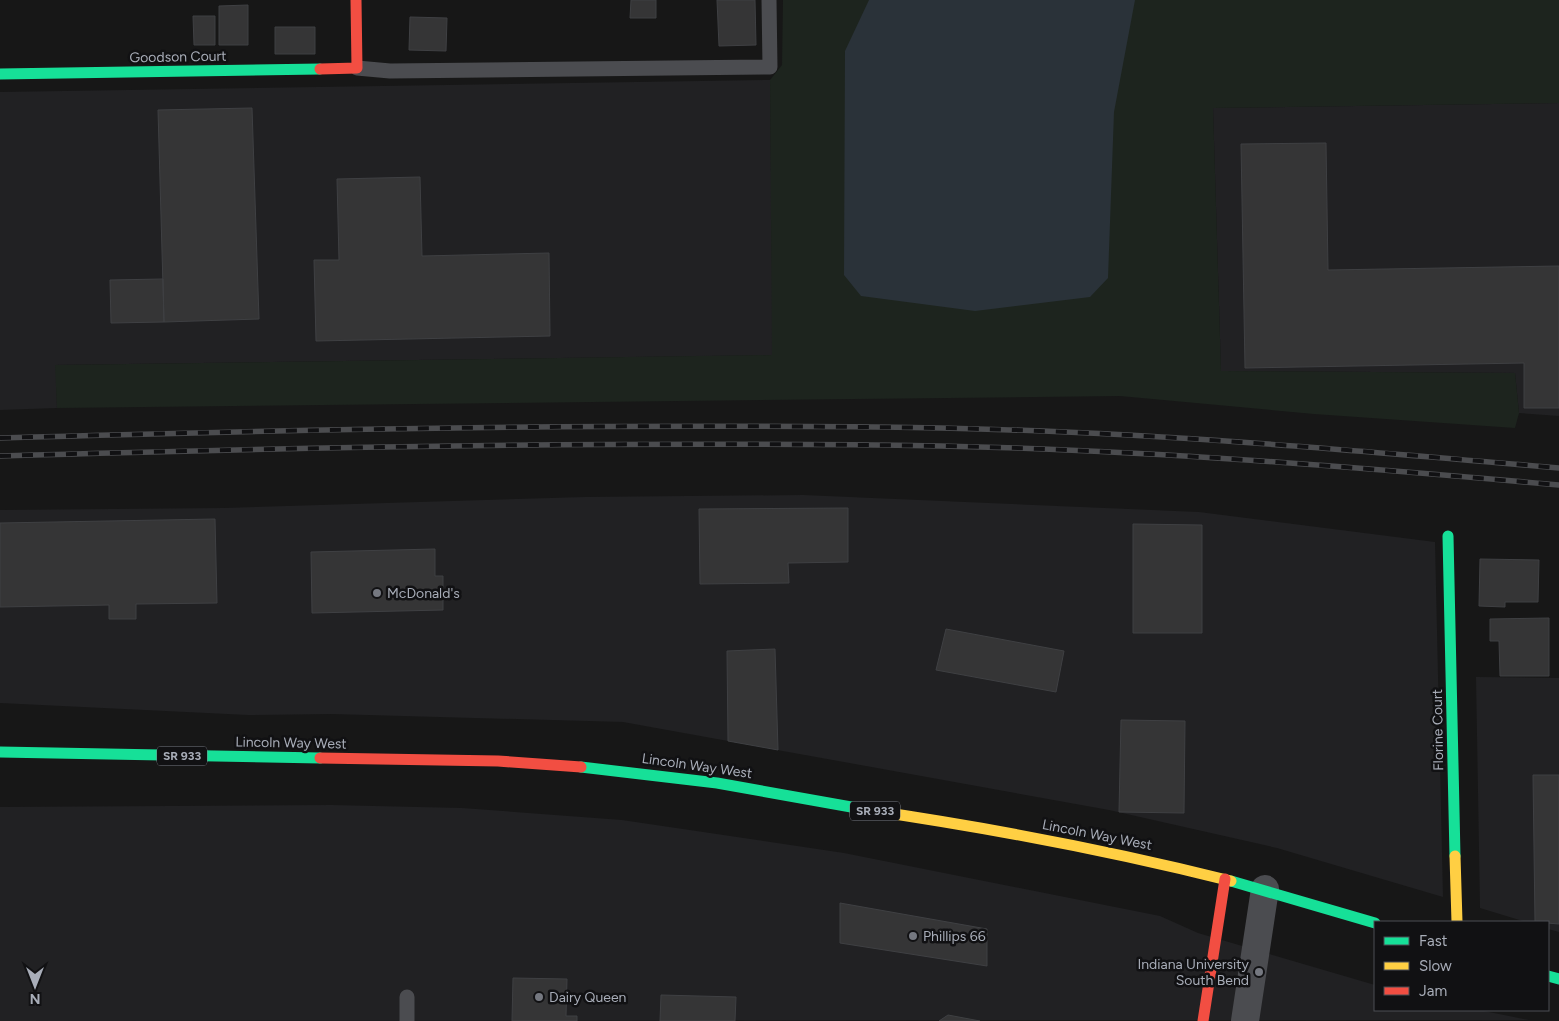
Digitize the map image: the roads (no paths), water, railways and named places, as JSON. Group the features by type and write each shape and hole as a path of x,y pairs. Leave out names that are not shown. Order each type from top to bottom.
{"main road":[{"path":"356,0 357,68"},
{"name":"Goodson Court","path":"0,74 357,68"},
{"name":"Florine Court","path":"1448,536 1457,921"},
{"name":"Lincoln Way West","path":"0,752 498,761 610,769 717,782 827,804 954,823 1157,862 1265,889 1374,923"},
{"path":"1203,1021 1225,879"}],"street":[{"path":"1245,1021 1265,889"}],"lane":[{"path":"357,68 390,71 770,66 769,0"},
{"path":"407,997 407,1021"}],"railway":[{"path":"0,438 470,428 706,426 941,428 1096,433 1327,448 1559,468"},
{"path":"0,456 470,446 706,444 941,446 1173,455 1559,485"}],"place":[{"name":"McDonald's","path":"377,593"},
{"name":"Phillips 66","path":"913,936"},
{"name":"Indiana University South Bend","path":"1259,972"},
{"name":"Dairy Queen","path":"539,997"}]}
